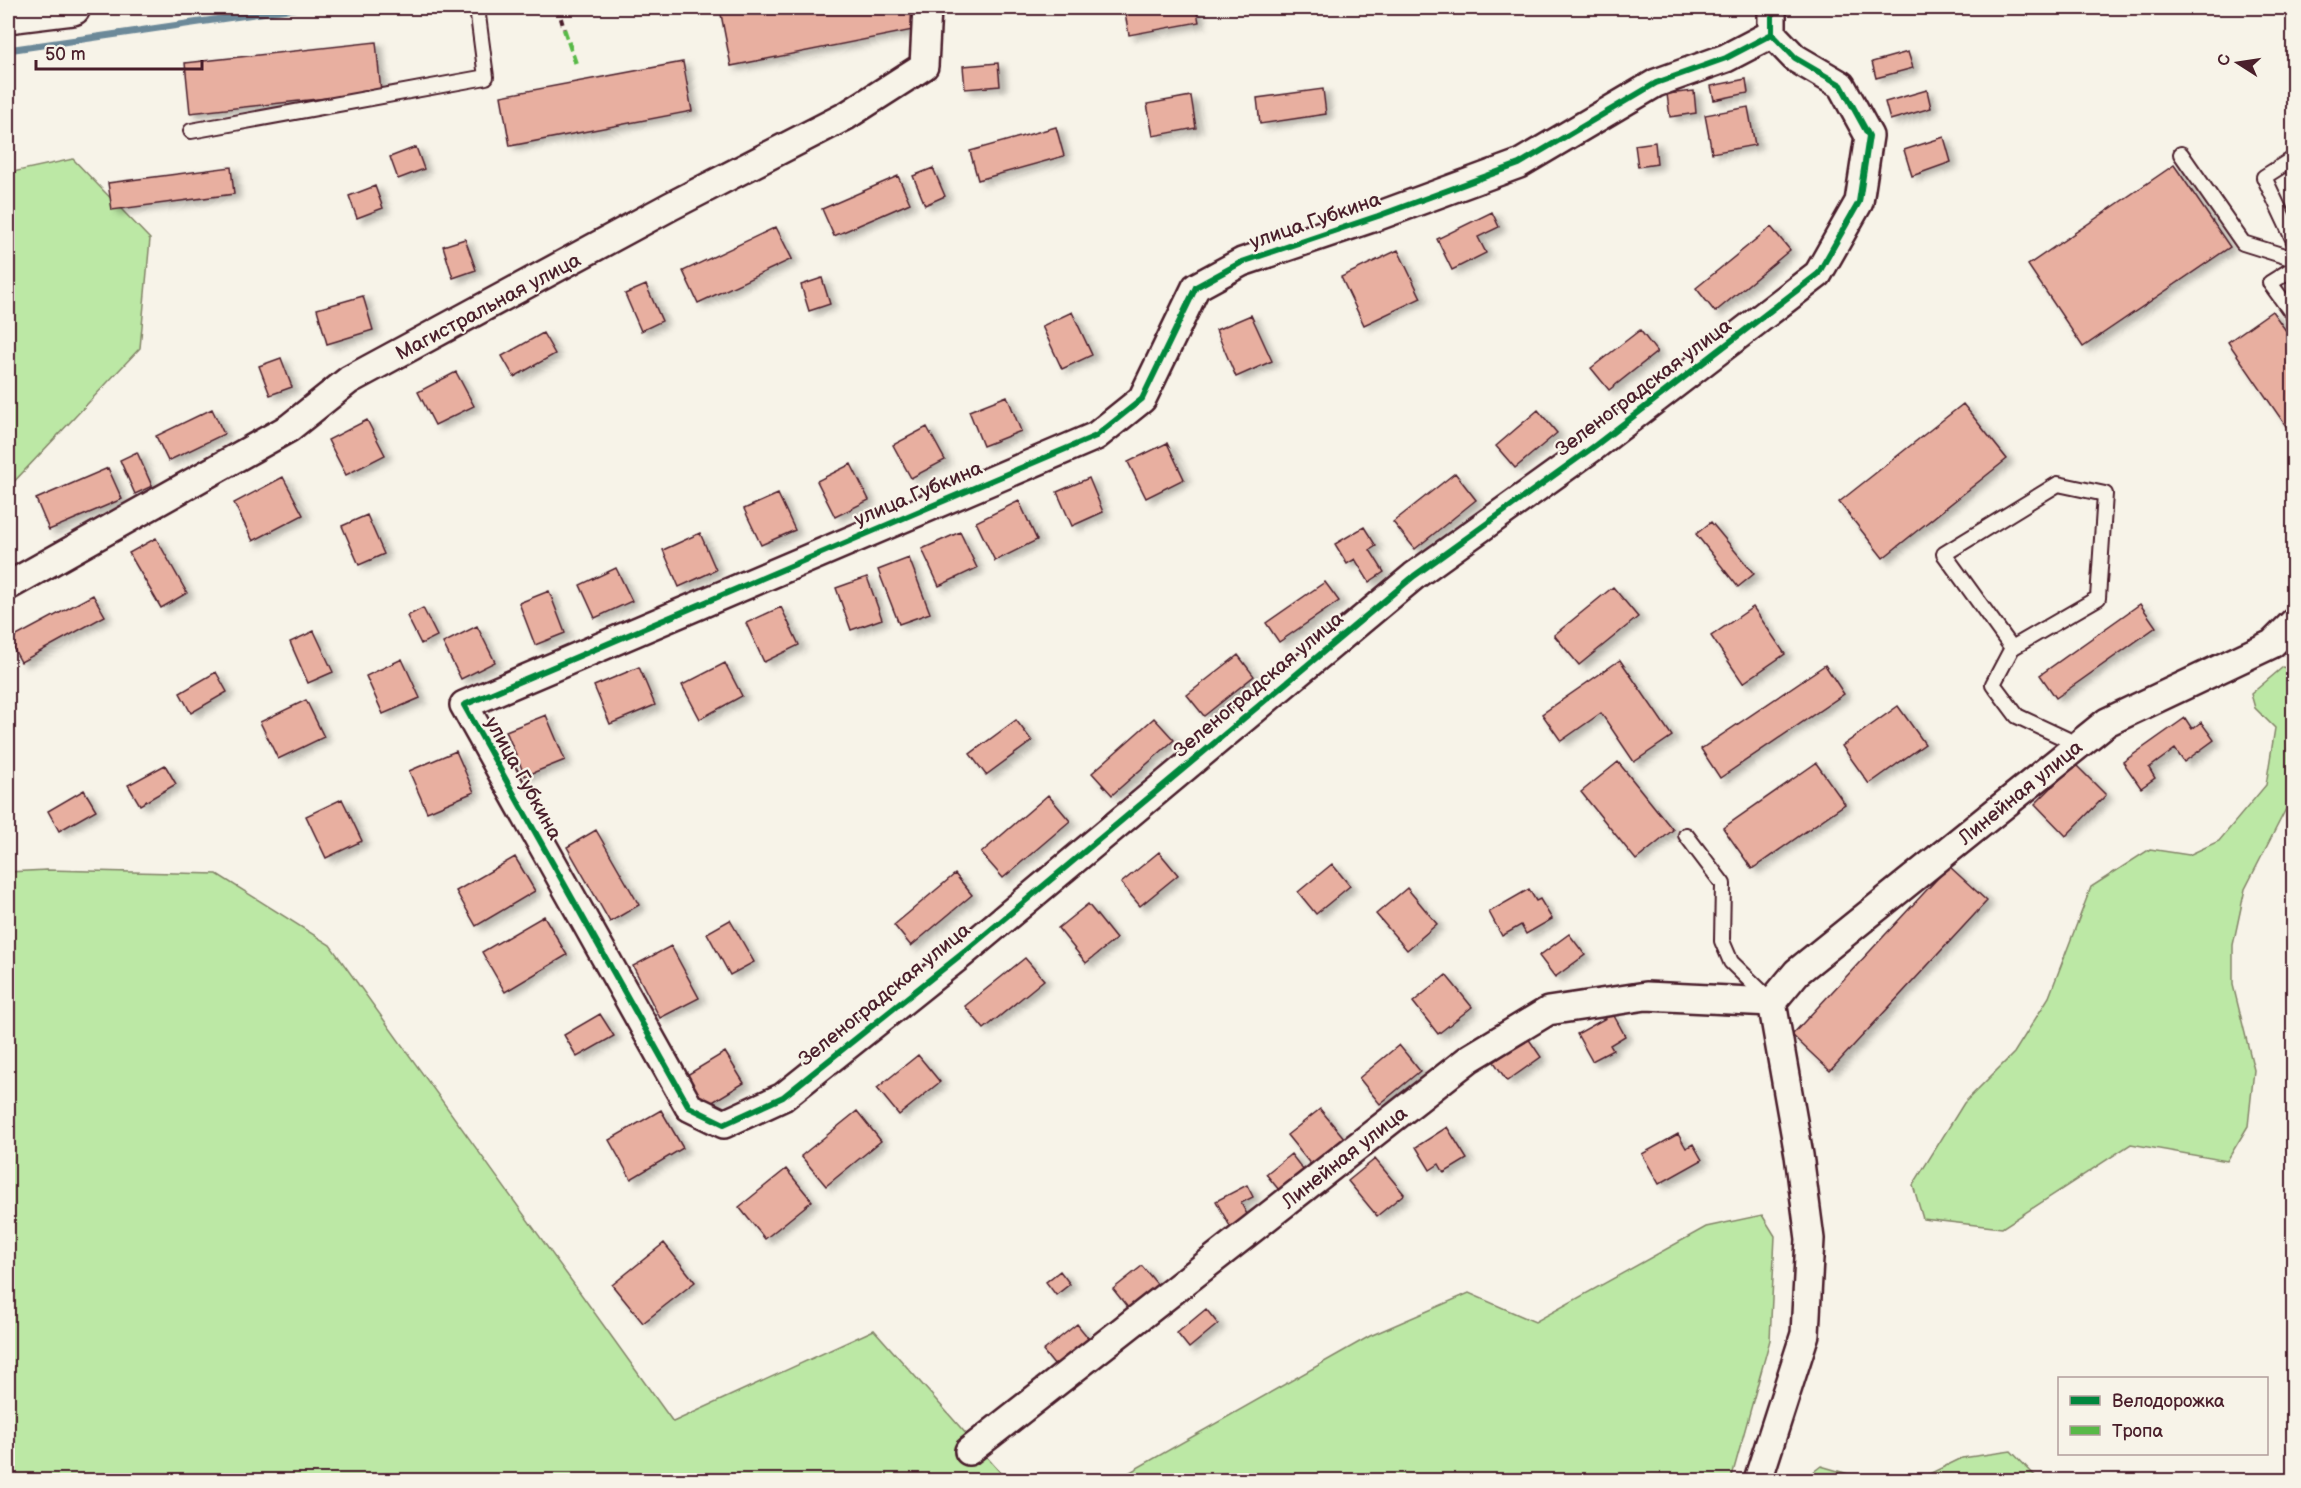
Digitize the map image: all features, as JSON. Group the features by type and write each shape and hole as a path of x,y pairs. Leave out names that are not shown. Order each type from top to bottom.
{"main road":[{"path":"8,16 73,8"}],"street":[{"name":"Магистральная улица","path":"8,586 289,428 349,380 661,212 846,116 924,66 927,8"},
{"path":"1772,8 1772,34"},
{"name":"Зеленоградская улица","path":"724,1124 783,1097 963,953 1414,576 1596,445 1818,274 1859,202 1869,136 1840,85 1794,58 1772,34"},
{"name":"улица Губкина","path":"724,1124 689,1107 464,705 1096,436 1142,399 1196,287 1242,262 1378,216 1519,164 1656,83 1726,58 1772,34"},
{"name":"Линейная улица","path":"969,1451 1470,1058 1548,1011 1646,996 1772,1002 1797,972 2107,722 2272,644 2294,622"},
{"path":"1758,1480 1805,1334 1810,1239 1799,1155 1772,1002"}],"lane":[{"path":"191,131 486,77 477,8"},
{"path":"2181,154 2243,243 2294,259"},
{"path":"2294,158 2264,177 2294,241"},
{"path":"2294,268 2270,283 2294,316"},
{"path":"2012,648 1944,554 2058,484 2105,494 2098,598 2012,648 1994,684 2017,716 2079,745"},
{"path":"1686,835 1723,884 1722,941 1731,962 1772,1002"}],"path":[{"path":"558,8 564,29"}],"green space":[{"path":"73,159 150,239 140,348 8,488 8,173"},
{"path":"2283,667 2293,670 2293,800 2290,801 2245,889 2233,945 2233,985 2254,1070 2248,1126 2227,1161 2131,1144 2002,1228 1923,1219 1913,1185 1964,1103 2014,1053 2049,997 2091,887 2150,849 2189,855 2219,841 2266,785 2275,728 2255,708 2251,694"},
{"path":"47,870 217,874 330,945 673,1422 874,1330 1007,1480 8,1480 8,872"},
{"path":"1762,1215 1775,1236 1770,1340 1731,1480 1116,1480 1370,1336 1469,1293 1535,1322 1706,1227"},
{"path":"2011,1451 2039,1480 1917,1480 1962,1458"},
{"path":"1821,1466 1869,1480 1803,1480"}],"building":[{"path":"913,8 918,29 731,66 720,9"},
{"path":"1124,8 1196,8 1199,22 1129,35"},
{"path":"376,42 381,92 190,113 185,63"},
{"path":"1908,52 1913,68 1876,78 1872,62"},
{"path":"683,62 692,111 510,146 501,96"},
{"path":"998,63 1000,86 965,89 963,66"},
{"path":"1746,79 1748,93 1714,100 1711,86"},
{"path":"1323,89 1326,114 1260,124 1257,98"},
{"path":"1927,90 1931,108 1890,120 1885,102"},
{"path":"1694,91 1696,113 1670,117 1667,94"},
{"path":"1191,96 1196,128 1153,136 1147,104"},
{"path":"1748,107 1755,145 1712,153 1705,115"},
{"path":"1056,127 1064,156 978,180 970,151"},
{"path":"1944,137 1951,162 1912,176 1904,150"},
{"path":"1655,142 1657,164 1638,167 1635,145"},
{"path":"416,147 424,169 398,179 390,157"},
{"path":"2174,165 2230,247 2083,347 2028,265"},
{"path":"231,167 234,194 112,210 108,183"},
{"path":"933,168 945,196 925,205 913,176"},
{"path":"898,176 910,203 834,236 822,209"},
{"path":"375,186 383,208 357,218 349,196"},
{"path":"1492,212 1499,227 1478,237 1486,253 1452,270 1437,239"},
{"path":"776,227 792,259 698,303 683,271"},
{"path":"1771,227 1790,250 1715,312 1696,288"},
{"path":"465,239 476,270 453,278 443,246"},
{"path":"1398,250 1421,298 1364,325 1341,277"},
{"path":"822,278 830,304 809,311 801,285"},
{"path":"646,285 662,321 641,331 625,294"},
{"path":"363,296 373,330 327,344 317,309"},
{"path":"2272,311 2294,342 2294,429 2290,432 2228,342"},
{"path":"1072,312 1092,355 1062,369 1042,326"},
{"path":"1251,315 1272,361 1236,377 1216,330"},
{"path":"1640,330 1657,352 1609,390 1591,368"},
{"path":"543,333 555,354 514,377 502,356"},
{"path":"281,358 292,387 270,395 259,366"},
{"path":"456,372 474,406 435,425 418,392"},
{"path":"1007,396 1021,431 983,446 969,411"},
{"path":"1963,404 2007,459 1883,558 1839,502"},
{"path":"212,409 224,434 168,461 156,436"},
{"path":"1538,410 1557,433 1515,468 1496,446"},
{"path":"367,420 385,455 346,475 328,440"},
{"path":"927,427 945,460 911,478 893,445"},
{"path":"1167,443 1184,479 1146,498 1128,462"},
{"path":"137,452 152,486 135,494 120,460"},
{"path":"851,464 869,500 835,517 817,481"},
{"path":"108,468 122,499 49,530 36,499"},
{"path":"1455,473 1476,500 1415,549 1393,522"},
{"path":"283,477 303,515 253,541 234,503"},
{"path":"1089,478 1103,512 1072,526 1057,492"},
{"path":"778,494 795,530 761,545 744,509"},
{"path":"1019,501 1037,540 995,561 976,522"},
{"path":"367,515 384,554 359,565 342,526"},
{"path":"1711,522 1754,574 1738,587 1696,534"},
{"path":"1364,527 1376,546 1370,550 1384,572 1369,582 1355,559 1347,564 1335,544"},
{"path":"960,532 977,568 939,586 922,549"},
{"path":"700,533 716,570 679,587 663,550"},
{"path":"156,538 187,593 161,608 129,553"},
{"path":"909,558 930,613 899,624 878,570"},
{"path":"616,568 632,601 595,618 580,585"},
{"path":"867,577 882,619 851,630 836,588"},
{"path":"1325,582 1339,601 1279,642 1266,623"},
{"path":"1613,587 1638,617 1579,665 1554,635"},
{"path":"549,591 565,633 535,645 519,603"},
{"path":"93,595 105,616 21,662 9,640"},
{"path":"2140,604 2156,627 2056,698 2040,675"},
{"path":"781,607 799,645 764,662 746,623"},
{"path":"1753,607 1785,654 1743,683 1711,636"},
{"path":"423,608 437,636 421,644 407,616"},
{"path":"477,626 495,662 461,679 443,643"},
{"path":"314,631 333,672 308,683 290,642"},
{"path":"1238,655 1254,676 1204,716 1187,695"},
{"path":"402,659 420,698 383,714 366,676"},
{"path":"1620,660 1672,736 1634,762 1601,713 1561,741 1542,714"},
{"path":"725,663 742,696 700,719 682,685"},
{"path":"1825,665 1844,694 1720,778 1701,749"},
{"path":"639,667 655,705 610,724 594,686"},
{"path":"216,672 227,692 191,713 180,693"},
{"path":"306,700 324,737 278,759 260,722"},
{"path":"1898,706 1925,744 1869,784 1842,746"},
{"path":"546,715 565,760 525,776 506,731"},
{"path":"1154,718 1174,740 1112,795 1092,773"},
{"path":"2185,718 2192,729 2201,722 2214,740 2184,762 2175,749 2149,768 2155,778 2141,788 2123,762"},
{"path":"1016,720 1032,741 986,775 970,754"},
{"path":"456,751 474,792 427,812 409,771"},
{"path":"1618,762 1673,830 1636,860 1581,792"},
{"path":"1816,763 1845,804 1752,869 1723,828"},
{"path":"2075,764 2106,795 2066,836 2035,804"},
{"path":"165,765 176,784 140,805 128,785"},
{"path":"84,790 96,810 59,831 48,811"},
{"path":"1048,795 1070,821 1003,878 981,853"},
{"path":"342,799 362,841 326,858 306,816"},
{"path":"596,830 639,905 610,922 567,847"},
{"path":"1159,852 1178,875 1140,906 1121,883"},
{"path":"515,857 535,891 476,926 456,891"},
{"path":"1332,864 1350,886 1316,914 1298,892"},
{"path":"1949,866 1987,901 1830,1071 1792,1035"},
{"path":"955,874 972,895 911,946 894,925"},
{"path":"1407,888 1437,924 1407,950 1376,914"},
{"path":"1529,889 1536,901 1540,899 1552,919 1526,934 1521,925 1502,936 1489,912"},
{"path":"1088,904 1116,939 1086,963 1058,928"},
{"path":"544,916 567,955 505,992 482,952"},
{"path":"730,920 754,962 730,975 707,933"},
{"path":"1569,934 1585,955 1555,977 1539,956"},
{"path":"671,946 699,998 660,1018 633,966"},
{"path":"1025,958 1044,980 984,1029 965,1006"},
{"path":"1446,975 1472,1007 1438,1034 1413,1002"},
{"path":"600,1014 614,1036 577,1057 564,1035"},
{"path":"1613,1014 1625,1036 1610,1045 1613,1050 1592,1061 1577,1034"},
{"path":"1528,1038 1541,1057 1507,1081 1494,1062"},
{"path":"1399,1045 1420,1071 1380,1104 1359,1078"},
{"path":"725,1052 744,1083 706,1106 687,1075"},
{"path":"918,1055 940,1082 899,1115 877,1088"},
{"path":"1320,1109 1345,1139 1312,1166 1287,1135"},
{"path":"661,1110 683,1148 631,1179 609,1140"},
{"path":"857,1111 881,1141 826,1186 801,1156"},
{"path":"1447,1127 1467,1159 1444,1173 1439,1164 1430,1170 1416,1147"},
{"path":"1678,1134 1686,1148 1693,1144 1702,1160 1659,1184 1642,1154"},
{"path":"1291,1154 1304,1171 1279,1190 1266,1174"},
{"path":"1375,1159 1404,1194 1377,1216 1348,1181"},
{"path":"786,1169 812,1201 765,1239 739,1207"},
{"path":"1247,1185 1253,1197 1241,1203 1249,1218 1231,1228 1216,1201"},
{"path":"664,1243 695,1282 643,1323 612,1285"},
{"path":"1142,1266 1162,1290 1133,1314 1113,1289"},
{"path":"1060,1271 1070,1284 1056,1295 1046,1282"},
{"path":"1206,1309 1218,1324 1189,1348 1177,1333"},
{"path":"1077,1324 1090,1340 1055,1366 1043,1351"}],"waterway":[{"path":"8,50 295,8"}],"marked path":[{"path":"564,29 577,67"}],"cycle path":[{"path":"1772,8 1772,34 1795,58 1841,85 1869,136 1859,202 1818,274 1596,445 1414,576 963,953 783,1097 724,1124 689,1107 464,705 1096,436 1142,399 1196,287 1242,262 1378,216 1519,164 1656,83 1726,58 1772,34"}]}
